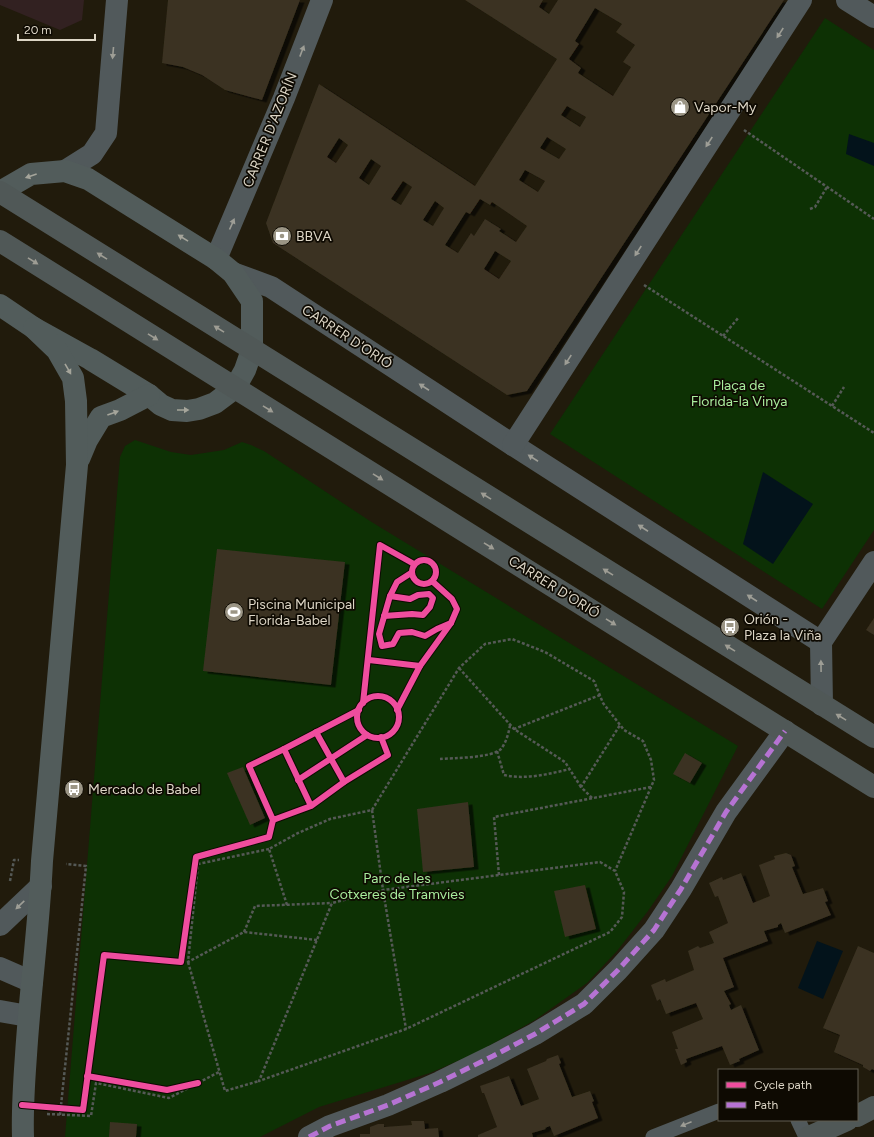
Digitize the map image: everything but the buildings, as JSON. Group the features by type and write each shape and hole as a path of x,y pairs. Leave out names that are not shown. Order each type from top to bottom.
{"main road":[{"name":"CARRER D'ORIÓ","path":"0,192 874,737"},
{"name":"CARRER D'ORIÓ","path":"0,241 874,787"},
{"path":"858,1115 874,1107"},
{"path":"809,1137 845,1121"}],"street":[{"path":"65,171 92,154 106,133 117,0"},
{"name":"CARRER D'AZORÍN","path":"216,259 284,98 322,0"},
{"path":"513,445 801,0"},
{"path":"847,0 874,17"},
{"name":"CARRER D'ORIÓ","path":"0,192 31,174 65,171 88,179 216,259 234,273 271,287 513,445 821,642"},
{"name":"CARRER D'ORIÓ","path":"0,305 34,328 149,395 161,405 172,410 187,411 199,409 215,403 235,388 245,370 252,350 252,301 234,273"},
{"path":"23,1137 22,1109 28,1016 41,886 77,465 76,401 73,378 57,350 34,328"},
{"path":"77,465 87,440 101,417 120,410 149,395"},
{"path":"822,705 821,642 874,562"},
{"path":"309,1137 330,1126 388,1105 440,1082 535,1034 584,1004 618,970 654,930 681,889 726,812 785,731"},
{"path":"0,925 41,886"},
{"path":"0,968 32,982"},
{"path":"0,1011 28,1016"},
{"path":"14,1137 22,1109"}],"lane":[{"path":"653,1137 718,1111"},
{"path":"798,1121 806,1137"}],"path":[{"path":"725,117 874,219"},
{"path":"810,209 815,207 827,187"},
{"path":"624,272 874,433"},
{"path":"723,336 739,317"},
{"path":"832,406 844,387"},
{"path":"406,1029 383,890 372,810 458,668 485,644 512,639 545,652 594,681 603,703 624,730 643,741 651,760 654,780 615,871"},
{"path":"458,668 514,729 565,762 581,787 592,798"},
{"path":"514,729 600,695"},
{"path":"440,759 488,755 497,751 501,749 508,735 510,725"},
{"path":"581,787 620,725"},
{"path":"497,751 504,775 514,777 546,774 570,769"},
{"path":"500,875 494,817 651,787"},
{"path":"184,962 198,864 269,849 298,833 330,819 372,810"},
{"path":"269,849 287,905"},
{"path":"196,857 184,962 220,1072 224,1090 259,1082 406,1029 610,932 622,917 624,892 615,871 600,862 383,890 332,903 255,906 244,932"},
{"path":"259,1082 332,903"},
{"path":"184,962 244,932 317,940"},
{"path":"22,1109 91,1116 96,1083 168,1098 220,1072"},
{"path":"94,1078 145,1086"},
{"path":"173,1088 198,1083"},
{"path":"22,1109 83,1110"}],"shaded area":[{"path":"0,0 84,0 82,20 60,30 0,5"},
{"path":"849,134 874,143 874,166 846,154"},
{"path":"763,472 813,504 773,564 743,544"},
{"path":"817,941 843,951 823,999 798,988"}],"green space":[{"name":"Plaça de Florida-la Vinya","path":"825,18 874,50 874,530 822,609 550,434"},
{"name":"Parc de les Cotxeres de Tramvies","path":"135,440 171,452 191,455 224,450 242,442 264,451 370,521 738,746 672,876 648,911 617,951 587,983 535,1020 478,1052 430,1073 319,1107 260,1137 65,1137 120,457 125,446"}],"marked path":[{"path":"309,1137 330,1126 388,1105 440,1082 535,1034 584,1004 618,970 654,930 681,889 726,812 785,731"}],"cycle path":[{"path":"363,703 380,545 414,564"},
{"path":"419,560 429,560 436,567 436,572 436,577 429,584 419,584 412,577 412,567 419,560"},
{"path":"411,573 397,582 390,596 379,634 382,646 393,644 399,633 412,632 425,636 451,623 457,609 452,599 432,581"},
{"path":"384,616 412,614 423,615 430,607 433,598 429,594 418,595 410,599 390,596"},
{"path":"420,666 451,623"},
{"path":"369,660 420,666 397,710"},
{"path":"378,696 393,702 399,717 393,732 378,738 363,732 357,717 363,702 378,696"},
{"path":"284,749 359,710"},
{"path":"316,732 344,782"},
{"path":"298,780 367,735"},
{"path":"311,806 284,749 249,766 273,820 311,806 344,782 388,755 381,737"},
{"path":"22,1105 83,1110 104,955 181,962 196,857 269,837 273,820"},
{"path":"87,1076 167,1090 198,1083"}],"place":[{"name":"Vapor-My","path":"680,107"},
{"name":"BBVA","path":"282,236"},
{"name":"Piscina Municipal Florida-Babel","path":"234,612"},
{"name":"Orión - Plaza la Viña","path":"730,627"},
{"name":"Mercado de Babel","path":"74,789"}]}
